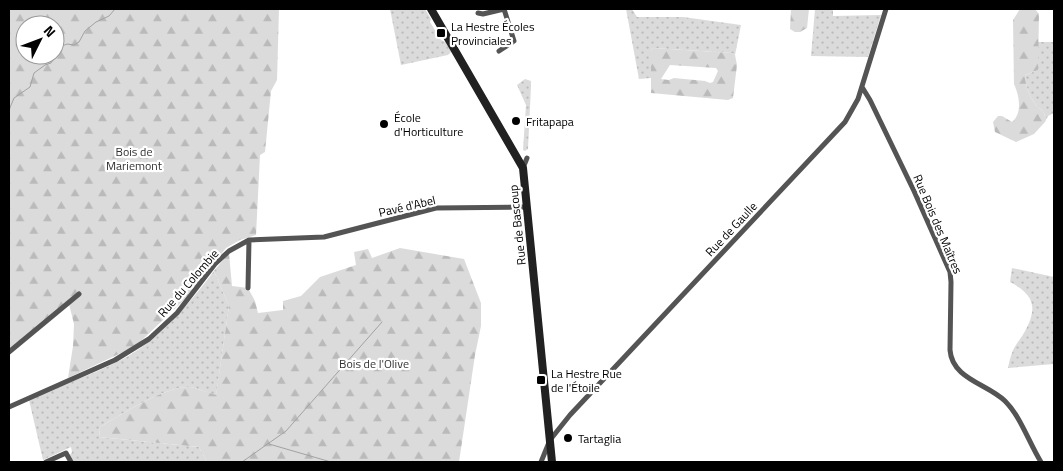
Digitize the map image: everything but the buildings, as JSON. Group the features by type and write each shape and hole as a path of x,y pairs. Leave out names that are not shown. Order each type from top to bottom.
{"main road":[{"name":"Rue de Bascoup","path":"431,9 523,168 552,462"}],"street":[{"path":"478,13 483,14 504,9 514,41 499,51"},
{"name":"Rue de Gaulle","path":"541,462 550,440 585,399 836,133 852,113 886,9"},
{"name":"Rue Bois des Maîtres","path":"862,87 914,190 950,274 950,350 952,360 971,380 1005,401 1014,412 1041,462"},
{"path":"523,168 527,158"},
{"name":"Pavé d'Abel","path":"324,237 432,208 527,207"},
{"name":"Rue du Colombie","path":"9,407 115,360 149,340 177,313 215,264 229,251 249,240 324,237"},
{"path":"248,288 249,240"},
{"path":"9,352 80,294"},
{"path":"46,462 66,453 71,462"}],"green space":[{"name":"Bois de Mariemont","path":"9,9 279,9 277,80 271,91 265,152 260,155 256,235 240,240 226,248 185,299 140,342 68,378 74,324 69,304 9,353"},
{"path":"390,9 425,9 431,19 430,22 441,40 446,42 451,52 448,55 401,65"},
{"path":"626,9 632,9 637,17 683,17 741,25 735,55 732,53 653,48 651,51 651,78 639,79"},
{"path":"791,9 809,9 807,28 800,32 790,29"},
{"path":"815,9 833,9 833,16 881,15 868,57 811,56"},
{"path":"1020,9 1035,9 1039,14 1038,70 1025,75 1029,93 1036,105 1044,112 1045,122 1034,134 1016,142 995,132 993,122 998,116 1002,116 1012,122 1018,114 1018,98 1014,84 1013,20"},
{"path":"1038,42 1054,42 1054,113 1048,116 1045,122 1045,114 1030,96 1025,78 1025,75 1038,70"},
{"path":"653,48 732,53 735,55 737,65 733,98 728,100 651,93 651,51","holes":["670,65 716,68 718,71 713,82 710,83 674,78 669,80 661,79"]},
{"path":"525,79 531,81 531,86 528,149 525,151 523,150 526,105 517,85"},
{"name":"Bois de l'Olive","path":"400,248 464,259 481,303 481,326 459,462 207,462 199,447 99,437 100,427 119,415 169,391 190,387 216,395 229,306 214,271 229,253 232,286 248,288 255,301 258,313 283,310 283,301 301,296 320,277 356,265 354,252 368,249 372,258"},
{"path":"1012,268 1054,277 1054,364 1008,368 1013,350 1024,333 1032,309 1032,303 1025,292 1010,282"},
{"path":"214,271 229,306 216,396 190,387 169,391 119,415 100,427 99,437 199,447 207,462 73,462 70,455 72,452 71,447 43,460 29,400 117,362 145,345 171,322"}],"waterway":[{"path":"9,110 14,98 30,87 34,73 51,63 62,46 67,44 74,45 79,42 85,31 96,22 109,16 115,9"},
{"path":"242,462 286,431 382,322"},
{"path":"269,444 331,462"}],"place":[{"name":"La Hestre Écoles Provinciales","path":"441,33"},
{"name":"Fritapapa","path":"516,121"},
{"name":"École d'Horticulture","path":"384,124"},
{"name":"La Hestre Rue de l'Étoile","path":"541,380"},
{"name":"Tartaglia","path":"568,438"}]}
